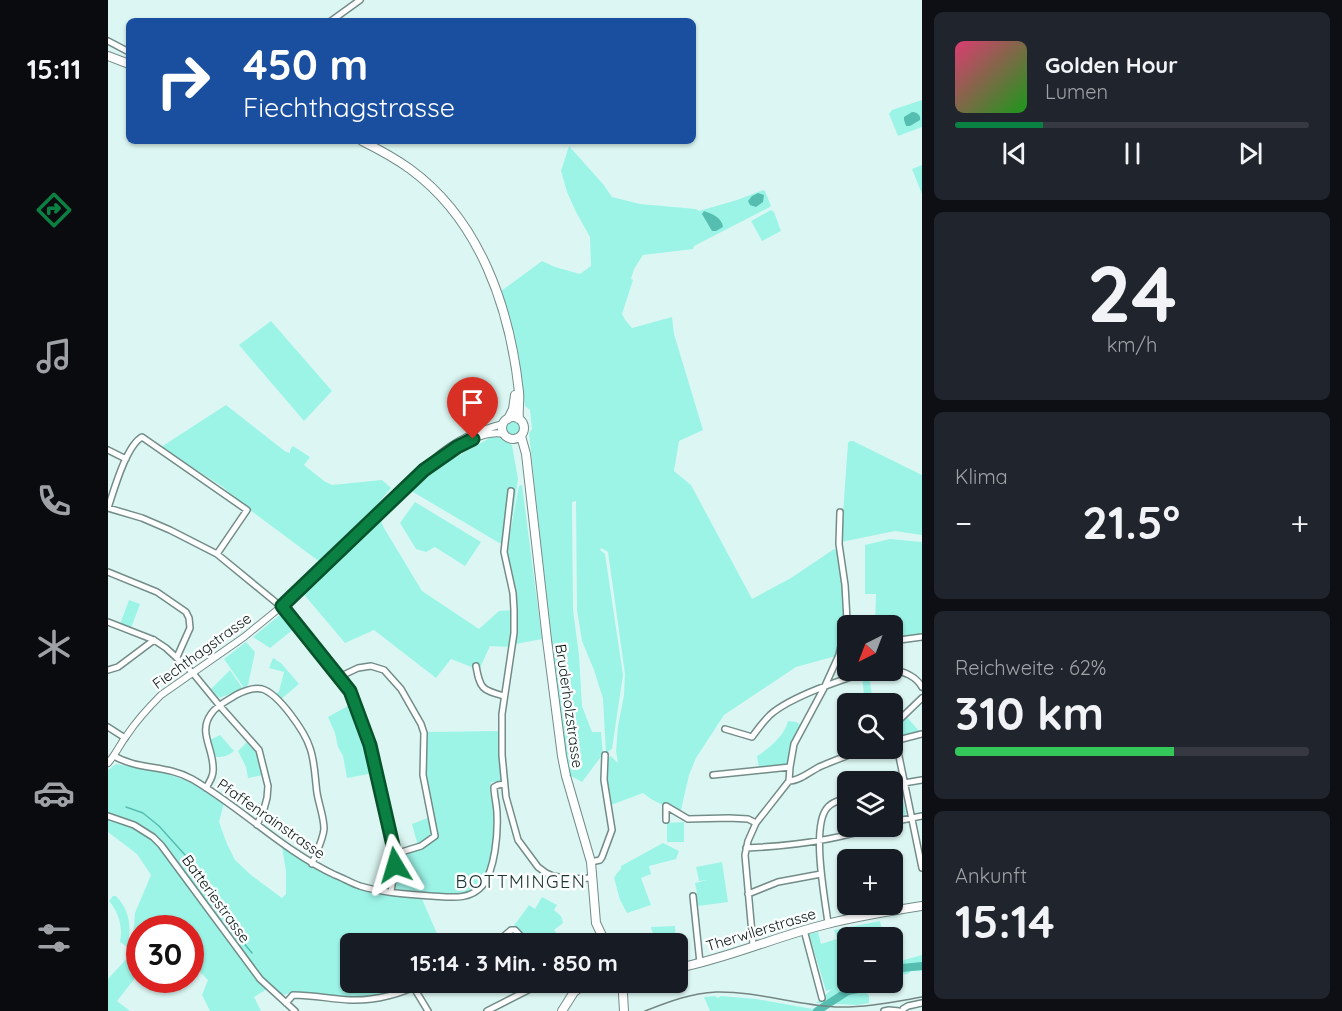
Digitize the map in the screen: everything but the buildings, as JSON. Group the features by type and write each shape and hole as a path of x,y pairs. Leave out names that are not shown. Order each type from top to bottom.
{"main road":[{"path":"108,56 126,63"},
{"name":"Bruderholzstrasse","path":"368,144 410,169 447,203 473,239 489,269 500,298 517,375 519,419 524,426 521,436 527,466 561,756 591,862 596,922 600,933"},
{"name":"Bruderholzstrasse","path":"504,434 502,428 513,411 517,375"},
{"path":"506,421 513,417 519,419"},
{"path":"504,434 507,438 513,439 521,436"},
{"name":"Bruderholzstrasse","path":"513,439 527,466"},
{"name":"Therwilerstrasse","path":"688,966 828,923 922,906"},
{"path":"562,1011 573,993"},
{"path":"623,994 624,1011"}],"street":[{"path":"335,18 360,0"},
{"path":"108,41 126,50"},
{"name":"Fiechthagstrasse","path":"110,760 150,706 282,606 434,459 459,439 506,421"},
{"name":"Fiechthagstrasse","path":"424,470 473,439 490,434 504,434"},
{"path":"217,554 247,510 142,437 138,439 126,459 108,508 142,518 217,554 282,606 350,691 370,745 395,854 391,892"},
{"path":"108,450 126,459"},
{"path":"511,491 504,552 513,592 514,633 504,696 502,734 504,784 508,808 518,840 538,867 553,876 568,879 592,878"},
{"path":"840,512 839,544 848,615"},
{"path":"108,572 157,592 186,612 190,628 177,657"},
{"path":"108,622 153,640 177,657 259,750 268,786 264,809 256,825"},
{"path":"903,640 922,637"},
{"path":"108,670 124,662 153,640"},
{"path":"753,945 746,848 756,823 789,781 794,744 824,688 837,657"},
{"path":"339,677 358,668 371,666 384,670 401,689 422,724 424,733 423,774 435,836 421,846 395,854"},
{"path":"476,666 481,687 504,696"},
{"path":"903,673 918,680 922,687"},
{"path":"725,729 752,737 770,715 784,705 843,681"},
{"path":"206,788 212,777 213,766 205,729 209,716 219,705 251,689 262,689 270,693 304,735 310,748 324,831 312,864"},
{"path":"903,717 922,698"},
{"path":"108,727 125,738"},
{"path":"903,739 922,734"},
{"path":"591,862 600,860 602,857 612,830 604,780 605,755"},
{"path":"789,781 797,780 839,759"},
{"path":"898,759 922,868"},
{"name":"Pfaffenrainstrasse","path":"110,760 170,770 189,777 312,864 357,885 391,892 452,897 473,893 489,874 495,847 497,814 494,787 504,784"},
{"path":"713,775 790,767"},
{"path":"904,783 922,780"},
{"path":"828,923 821,874 820,824 826,808 837,802"},
{"path":"666,820 666,807 688,819 748,819 756,823"},
{"name":"Batteriestrasse","path":"108,816 134,825 161,845 260,979 295,1011"},
{"path":"903,820 922,816"},
{"path":"746,848 820,842 844,837"},
{"path":"748,894 778,882 821,874"},
{"path":"693,896 700,963"},
{"path":"804,930 822,999"},
{"path":"286,1003 293,994 353,1000 380,998 397,993"},
{"path":"417,993 428,1011"},
{"path":"487,1011 522,993"},
{"path":"884,1011 901,1011 908,1006 922,1004"}],"shaded area":[{"path":"922,100 922,127 898,136 889,114 892,110"},
{"path":"912,112 918,114 920,120 906,126 904,117"},
{"path":"569,146 612,197 640,204 699,211 765,191 771,206 694,246 693,249 643,255 634,269 631,279 633,280 622,314 632,328 672,317 674,334 703,430 679,441 674,471 691,485 752,599 791,578 834,549 839,552 845,615 837,615 836,656 796,667 724,715 696,758 689,775 680,814 643,793 611,805 607,786 607,759 611,756 618,763 616,751 625,674 608,552 601,548 600,550 605,554 623,675 612,749 606,753 603,699 582,641 577,610 576,501 572,502 573,610 582,706 592,732 601,732 603,754 582,782 569,775 560,727 529,433 532,429 530,410 525,406 515,348 501,291 542,261 580,274 591,266 590,237 567,192 561,171"},
{"path":"922,165 922,194 912,169"},
{"path":"758,193 764,195 763,202 756,207 750,205 748,201"},
{"path":"771,210 774,212 781,231 762,241 751,221"},
{"path":"704,211 719,219 723,227 712,231 702,214"},
{"path":"271,321 332,391 304,421 239,345"},
{"path":"226,405 286,452 290,453 293,446 310,457 304,465 332,485 382,480 391,488 375,507 384,528 422,591 479,629 499,611 513,610 510,647 490,646 479,670 451,659 436,678 374,630 345,643 301,591 328,568 238,501 223,487 161,447"},
{"path":"510,420 516,420 521,428 519,434 510,436 505,431 505,425"},
{"path":"495,435 512,445 518,479 513,514 501,544 408,489 449,461"},
{"path":"850,441 922,475 922,535 895,531 841,542 848,443"},
{"path":"522,485 542,639 516,644 518,612 516,589 507,549 519,486"},
{"path":"415,502 481,542 465,566 435,547 426,552 416,549 400,523"},
{"path":"890,539 922,542 922,636 903,639 903,615 875,615 876,594 865,594 865,545"},
{"path":"129,600 140,604 131,628 120,624"},
{"path":"281,614 295,628 270,648 253,637"},
{"path":"246,642 255,652 248,685 244,688 224,659"},
{"path":"273,658 281,663 299,684 280,700 276,695 284,672 269,668"},
{"path":"230,670 243,689 219,698 210,690"},
{"path":"862,681 870,681 872,693 864,693"},
{"path":"353,703 364,732 374,773 347,778 343,756 328,717"},
{"path":"906,716 920,732 903,736 903,719"},
{"path":"788,721 801,725 791,747 787,765 759,768 757,756 776,741"},
{"path":"499,731 502,782 491,782 490,791 495,814 494,836 488,868 479,885 473,891 457,895 396,889 400,858 438,835 427,784 427,732"},
{"path":"220,735 234,751 226,756 216,757 210,740"},
{"path":"248,741 258,757 263,775 248,778 246,767 238,751"},
{"path":"116,764 161,772 188,781 224,803 219,822 235,860 282,898 286,894 286,871 282,847 312,866 356,888 422,899 437,933 340,933 340,993 385,993 367,998 292,992 284,995 267,989 254,997 261,1011 210,1011 202,995 208,980 204,976 204,915 135,915 151,875 137,854 108,832 108,770"},
{"path":"430,817 434,835 418,846 412,824"},
{"path":"684,822 684,842 667,842 667,823"},
{"path":"663,843 679,851 676,859 649,866 651,874 641,878 651,905 627,913 620,900 614,878 621,866"},
{"path":"722,862 728,902 698,906 695,897 697,893 695,883 707,880 699,881 696,867"},
{"path":"116,896 127,914 126,946 120,942 119,920 109,901"},
{"path":"542,897 557,905 554,910 561,916 563,923 554,930 556,933 522,933 513,927 529,905 535,909"},
{"path":"880,921 882,927 849,927"},
{"path":"675,926 675,933 653,933 651,927"},
{"path":"818,932 821,944 837,939 837,993 867,993 869,1003 857,1005 816,1003 832,989 826,991 809,934"},
{"path":"922,955 922,971 911,971 903,974 903,960"},
{"path":"126,959 126,990 117,1001 130,1011 108,1011 108,979"},
{"path":"704,997 756,999 824,1011 710,1011"}],"waterway":[{"path":"126,807 143,813 159,826 194,865 252,953"},
{"path":"903,968 922,966"},
{"path":"817,1011 845,993"}],"tram line":[{"path":"645,1011 689,996 716,992 731,992 835,1007 868,1006 922,997"}],"district":[{"name":"BOTTMINGEN","path":"521,882"}],"route":[{"path":"395,865 394,850 370,745 350,691 282,606 424,470 473,439"}]}
